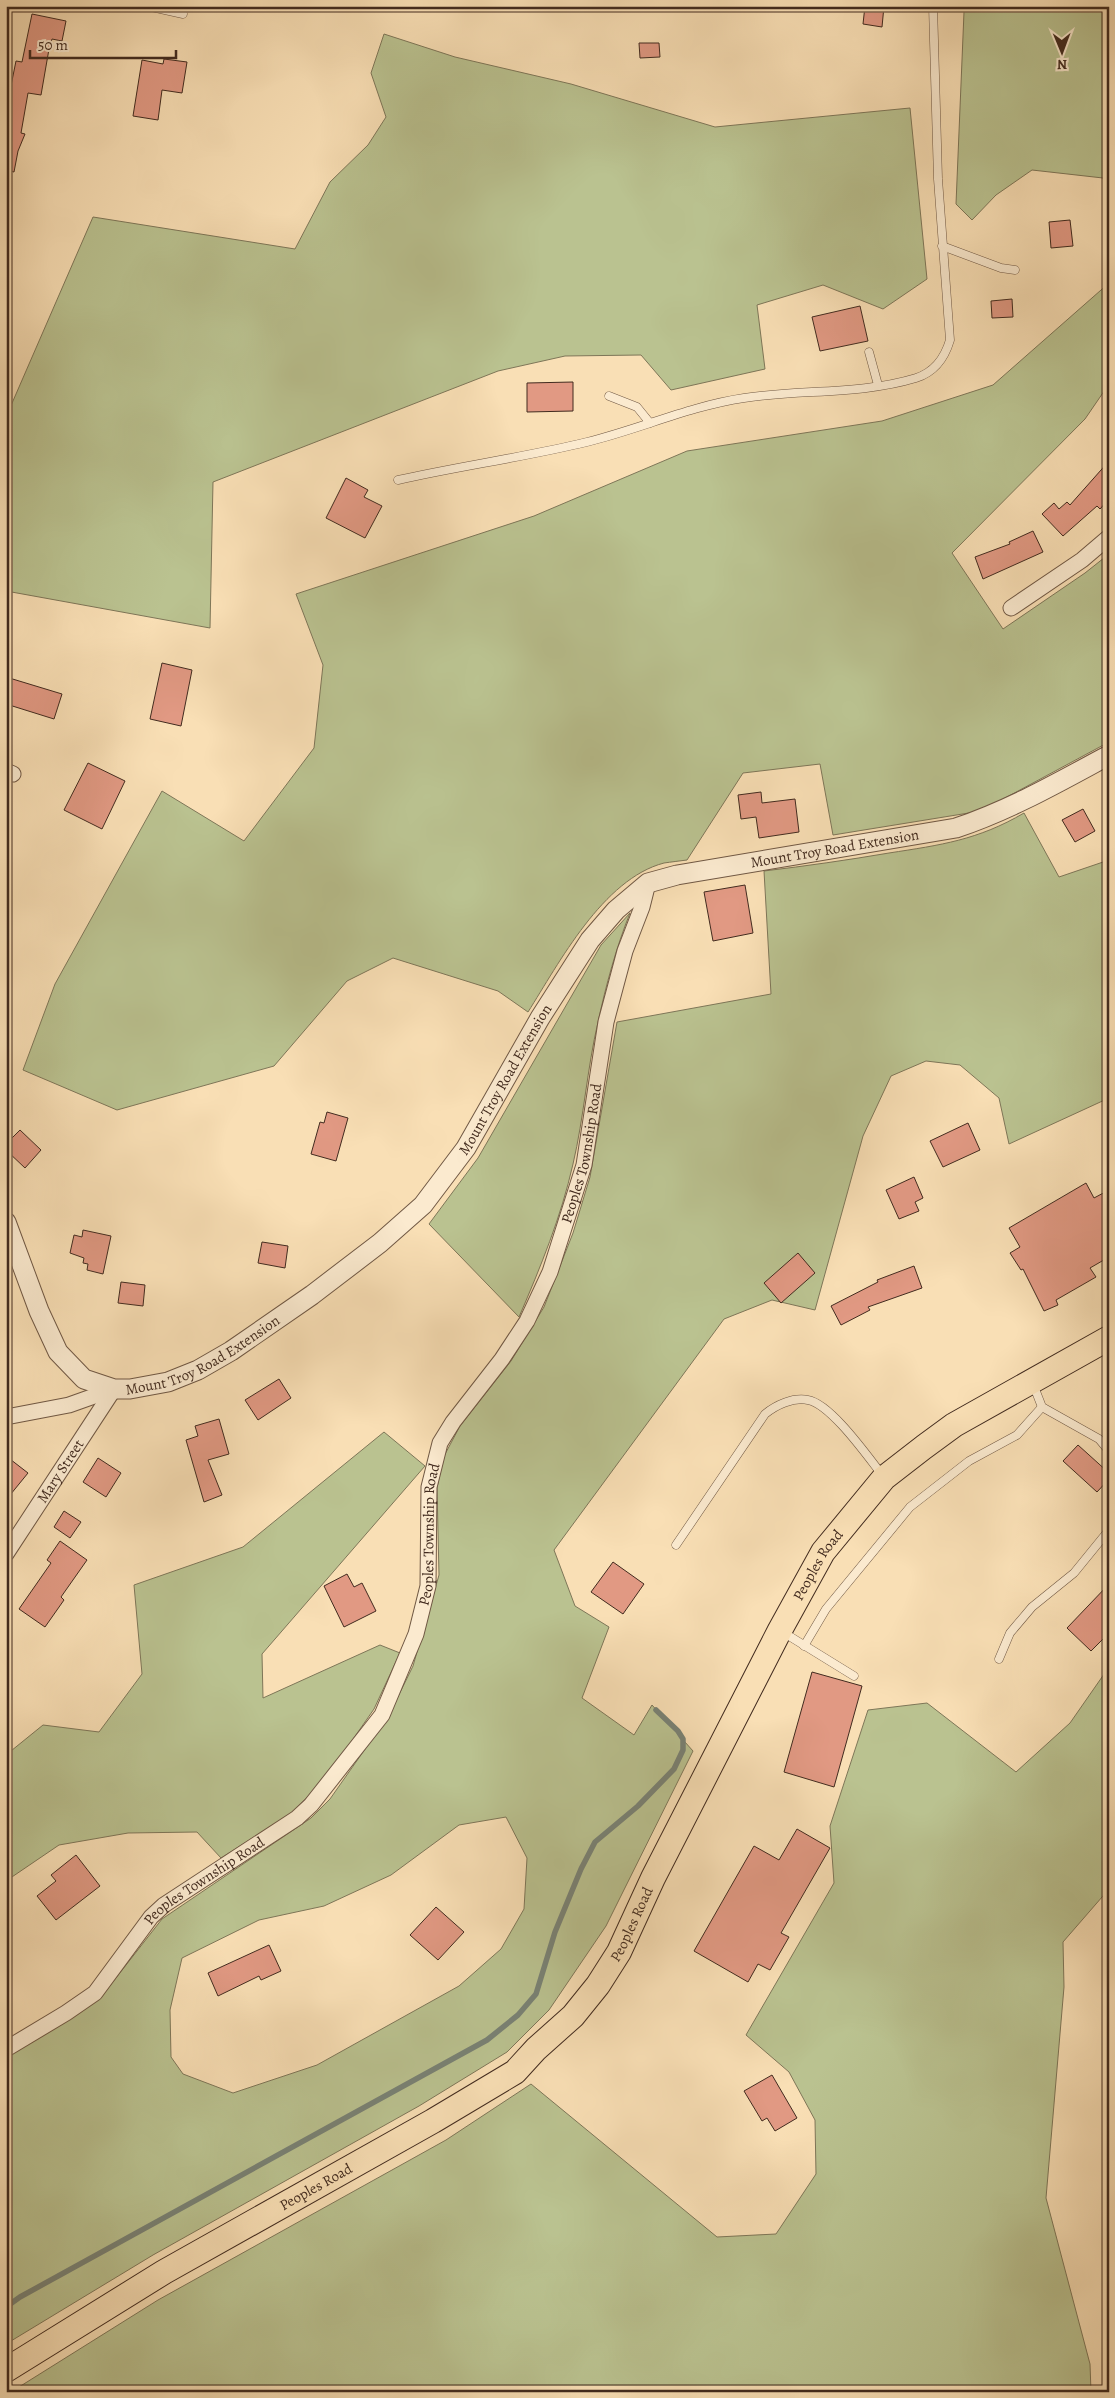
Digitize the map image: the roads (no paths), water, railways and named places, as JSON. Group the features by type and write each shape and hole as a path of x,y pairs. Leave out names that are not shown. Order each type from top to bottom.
{"main road":[{"name":"Peoples Road","path":"6,2370 164,2272 433,2121 515,2072 536,2049 572,2016 598,1985 619,1952 653,1878 780,1630 823,1552 884,1478 954,1426 1109,1338"}],"street":[{"path":"1011,608 1082,560 1109,537"},
{"name":"Mount Troy Road Extension","path":"6,1222 39,1311 58,1352 84,1380 114,1389 149,1387 168,1382 198,1370 231,1351 320,1289 380,1243 423,1205 466,1148 540,1018 590,940 616,910 648,884 677,875 714,868 956,828 1021,802 1109,755"},
{"name":"Peoples Township Road","path":"6,2049 66,2013 94,1993 151,1917 164,1905 297,1818 311,1805 382,1715 408,1658 423,1608 429,1561 429,1487 440,1443 453,1422 502,1359 527,1321 550,1272 584,1165 608,1013 648,884"},
{"path":"6,1417 69,1405 114,1389"},
{"name":"Mary Street","path":"6,1554 114,1389"}],"lane":[{"path":"147,6 183,14"},
{"path":"398,480 464,465 586,442 681,412 744,398 846,391 918,377 932,369 945,356 950,340 942,246 934,92 933,6"},
{"path":"942,246 1001,268 1015,270"},
{"path":"869,352 878,385"},
{"path":"609,396 637,407 650,423"},
{"path":"1032,1382 1042,1407 1099,1439 1109,1451"},
{"path":"676,1545 765,1414 780,1404 797,1399 817,1403 851,1436 884,1478"},
{"path":"804,1646 826,1609 910,1506 969,1461 1017,1435 1042,1407"},
{"path":"999,1659 1010,1633 1032,1607 1074,1573 1109,1530"},
{"path":"780,1630 854,1676"}],"waterway":[{"path":"6,2307 20,2297 487,2040 518,2015 536,1994 555,1932 581,1869 595,1842 638,1806 674,1769 683,1750 683,1739 678,1731 656,1710"}]}
